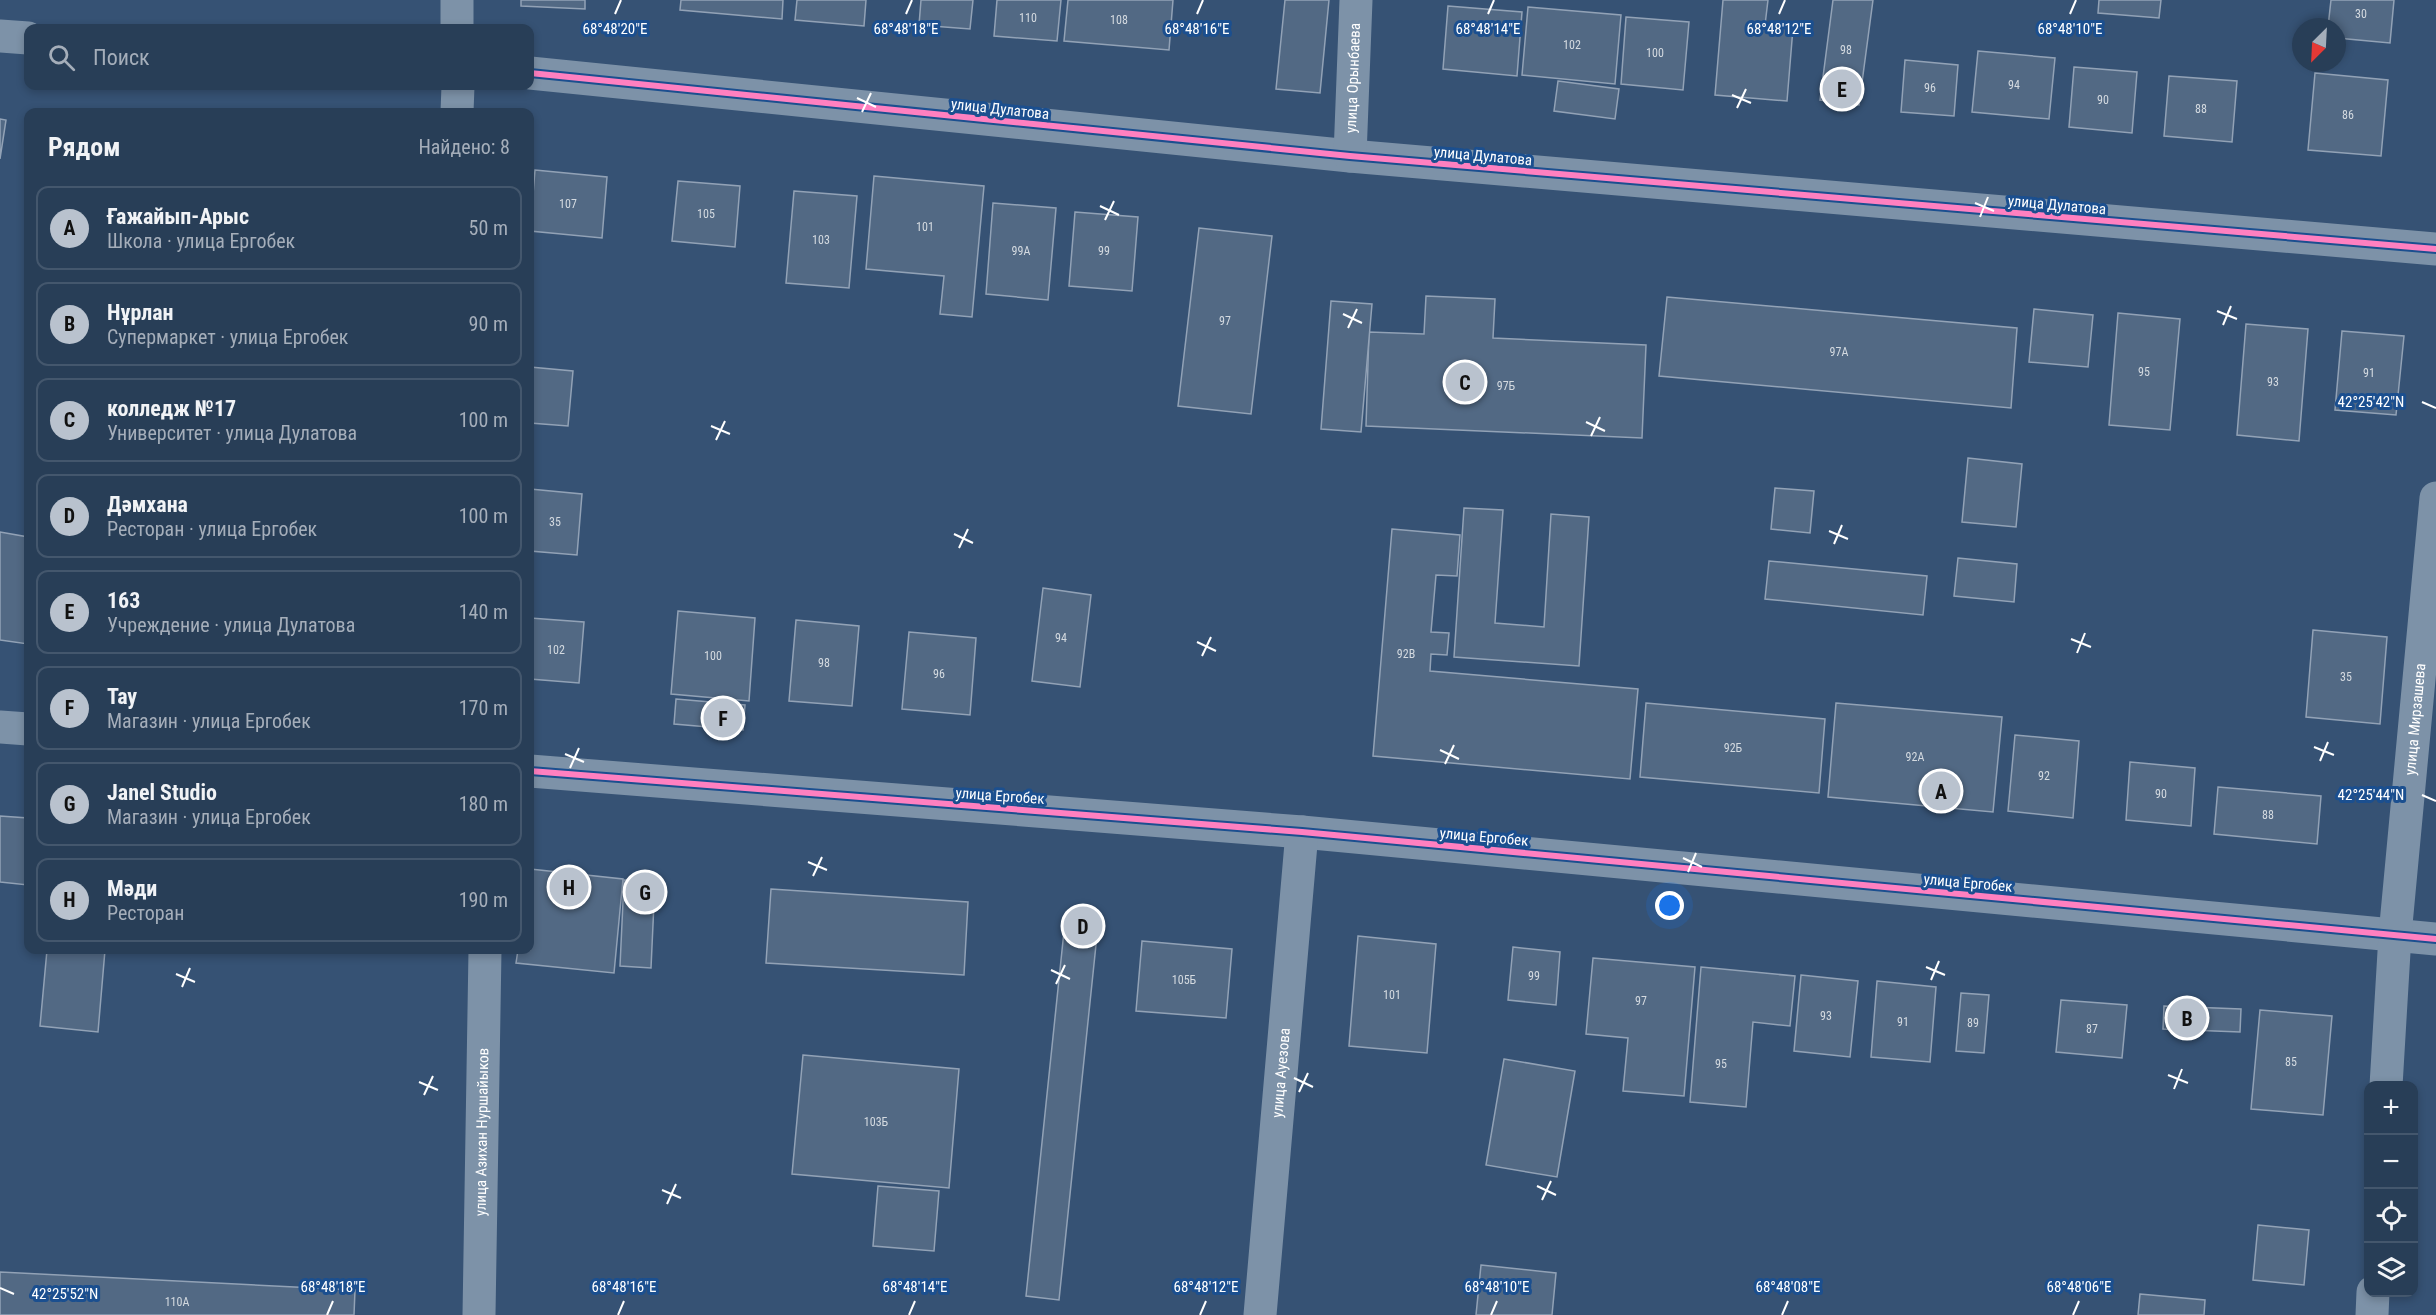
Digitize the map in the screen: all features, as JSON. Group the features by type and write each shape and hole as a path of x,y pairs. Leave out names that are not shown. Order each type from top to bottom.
{"street":[{"path":"457,0 457,24"},
{"name":"улица Орынбаева","path":"1350,156 1356,0"},
{"path":"0,36 24,38"},
{"name":"улица Дулатова","path":"534,73 1350,156 2436,249"},
{"path":"458,90 458,108"},
{"name":"улица Мирзашева","path":"2386,1081 2395,935 2436,498"},
{"path":"0,727 24,729"},
{"name":"улица Ергобек","path":"534,771 1302,832 2436,939"},
{"name":"улица Ауезова","path":"1260,1315 1302,832"},
{"name":"улица Азихан Нуршайыков","path":"479,1315 485,954"},
{"path":"2372,1315 2373,1297"}],"building":[{"path":"521,0 585,0 585,9 521,6"},
{"path":"681,0 783,0 782,19 680,10"},
{"path":"797,0 866,0 864,26 795,20"},
{"path":"921,0 973,0 970,29 919,25"},
{"path":"997,0 1061,0 1057,41 994,36"},
{"path":"1068,0 1173,0 1169,50 1064,41"},
{"path":"1285,0 1329,0 1320,93 1276,89"},
{"path":"1723,0 1768,0 1765,25 1793,28 1787,101 1715,95"},
{"path":"1833,0 1873,0 1859,105 1820,100"},
{"path":"2099,0 2161,0 2159,18 2098,13"},
{"path":"2331,0 2394,0 2390,43 2346,39 2346,18 2329,18"},
{"path":"1448,6 1522,12 1517,76 1443,69"},
{"path":"1528,7 1621,15 1615,84 1522,75"},
{"path":"1626,17 1689,22 1683,90 1621,84"},
{"path":"1978,51 2055,58 2049,119 1972,112"},
{"path":"1905,60 1958,65 1954,116 1901,112"},
{"path":"2074,67 2137,72 2132,133 2069,127"},
{"path":"2315,73 2388,80 2381,156 2308,150"},
{"path":"2169,76 2237,81 2232,142 2164,136"},
{"path":"1558,81 1619,89 1615,119 1554,111"},
{"path":"0,119 6,120 0,159"},
{"path":"535,170 607,177 602,238 534,231"},
{"path":"874,176 984,186 972,317 940,314 944,276 866,269"},
{"path":"678,181 740,186 735,247 672,241"},
{"path":"794,191 857,196 849,288 786,283"},
{"path":"993,203 1056,208 1048,300 986,294"},
{"path":"1075,212 1138,217 1132,291 1069,286"},
{"path":"1199,228 1272,236 1251,414 1178,406"},
{"path":"1426,296 1495,299 1493,338 1646,345 1642,438 1366,426 1369,332 1424,334"},
{"path":"1667,297 2017,328 2011,408 1659,376"},
{"path":"1331,301 1372,304 1361,432 1321,429"},
{"path":"2034,309 2093,315 2088,367 2029,362"},
{"path":"2118,313 2180,319 2170,430 2109,425"},
{"path":"2246,324 2308,329 2299,441 2237,435"},
{"path":"2342,331 2404,336 2396,415 2335,410"},
{"path":"534,367 573,371 568,426 534,423"},
{"path":"1968,458 2022,464 2016,527 1962,522"},
{"path":"1775,488 1814,491 1810,533 1771,529"},
{"path":"534,489 582,494 577,555 534,551"},
{"path":"1464,508 1503,510 1495,623 1544,627 1551,514 1589,517 1579,666 1454,657"},
{"path":"1392,529 1460,535 1457,576 1436,575 1431,632 1449,633 1447,655 1431,654 1430,671 1638,689 1630,779 1373,756"},
{"path":"0,532 24,536 24,643 0,640"},
{"path":"1958,558 2017,564 2014,602 1954,596"},
{"path":"1769,561 1927,576 1923,615 1765,599"},
{"path":"1043,588 1091,595 1080,687 1032,681"},
{"path":"678,611 755,618 749,701 671,694"},
{"path":"534,618 584,622 579,683 534,679"},
{"path":"796,620 859,626 852,706 789,701"},
{"path":"2313,630 2387,637 2380,724 2306,717"},
{"path":"909,632 976,638 970,715 902,709"},
{"path":"676,699 745,705 743,730 674,724"},
{"path":"1646,703 1825,719 1819,793 1640,777"},
{"path":"1836,703 2002,717 1993,812 1828,797"},
{"path":"2015,735 2079,741 2073,818 2008,811"},
{"path":"2130,762 2195,768 2191,826 2126,820"},
{"path":"2218,787 2321,796 2317,844 2214,834"},
{"path":"0,816 24,818 24,885 0,882"},
{"path":"534,869 623,879 614,973 516,963 517,954 534,954"},
{"path":"624,880 655,881 651,968 620,966"},
{"path":"771,889 968,902 964,975 766,963"},
{"path":"1066,912 1099,916 1059,1300 1026,1296"},
{"path":"1358,936 1436,944 1427,1053 1349,1046"},
{"path":"1142,941 1232,949 1226,1018 1136,1011"},
{"path":"1513,947 1560,952 1556,1005 1508,1000"},
{"path":"47,954 105,954 98,1032 40,1026"},
{"path":"1593,958 1695,967 1684,1096 1623,1091 1628,1038 1586,1034"},
{"path":"1701,967 1795,976 1790,1026 1753,1022 1746,1107 1690,1102"},
{"path":"1801,975 1858,981 1850,1057 1794,1051"},
{"path":"1877,981 1936,987 1930,1062 1871,1057"},
{"path":"1961,993 1989,995 1984,1053 1956,1051"},
{"path":"2061,1000 2127,1005 2122,1058 2056,1052"},
{"path":"2164,1006 2241,1009 2240,1032 2163,1029"},
{"path":"2260,1010 2332,1016 2323,1115 2251,1109"},
{"path":"803,1055 959,1069 949,1188 792,1174"},
{"path":"1504,1059 1575,1071 1557,1177 1486,1165"},
{"path":"878,1186 939,1191 934,1251 873,1246"},
{"path":"2258,1225 2309,1230 2304,1285 2253,1280"},
{"path":"1481,1265 1556,1273 1552,1315 1476,1315"},
{"path":"0,1272 355,1290 354,1315 0,1315"},
{"path":"2140,1294 2205,1300 2204,1315 2138,1315"}],"cycle path":[{"path":"534,73 1350,156 2436,249"},
{"path":"534,771 1302,832 2436,939"}],"place":[{"name":"163","path":"1842,89"},
{"name":"колледж №17","path":"1465,382"},
{"name":"Тау","path":"723,718"},
{"name":"Ғажайып-Арыс","path":"1941,791"},
{"name":"Мәди","path":"569,887"},
{"name":"Janel Studio","path":"645,892"},
{"name":"Дәмхана","path":"1083,926"},
{"name":"Нұрлан","path":"2187,1018"}]}
